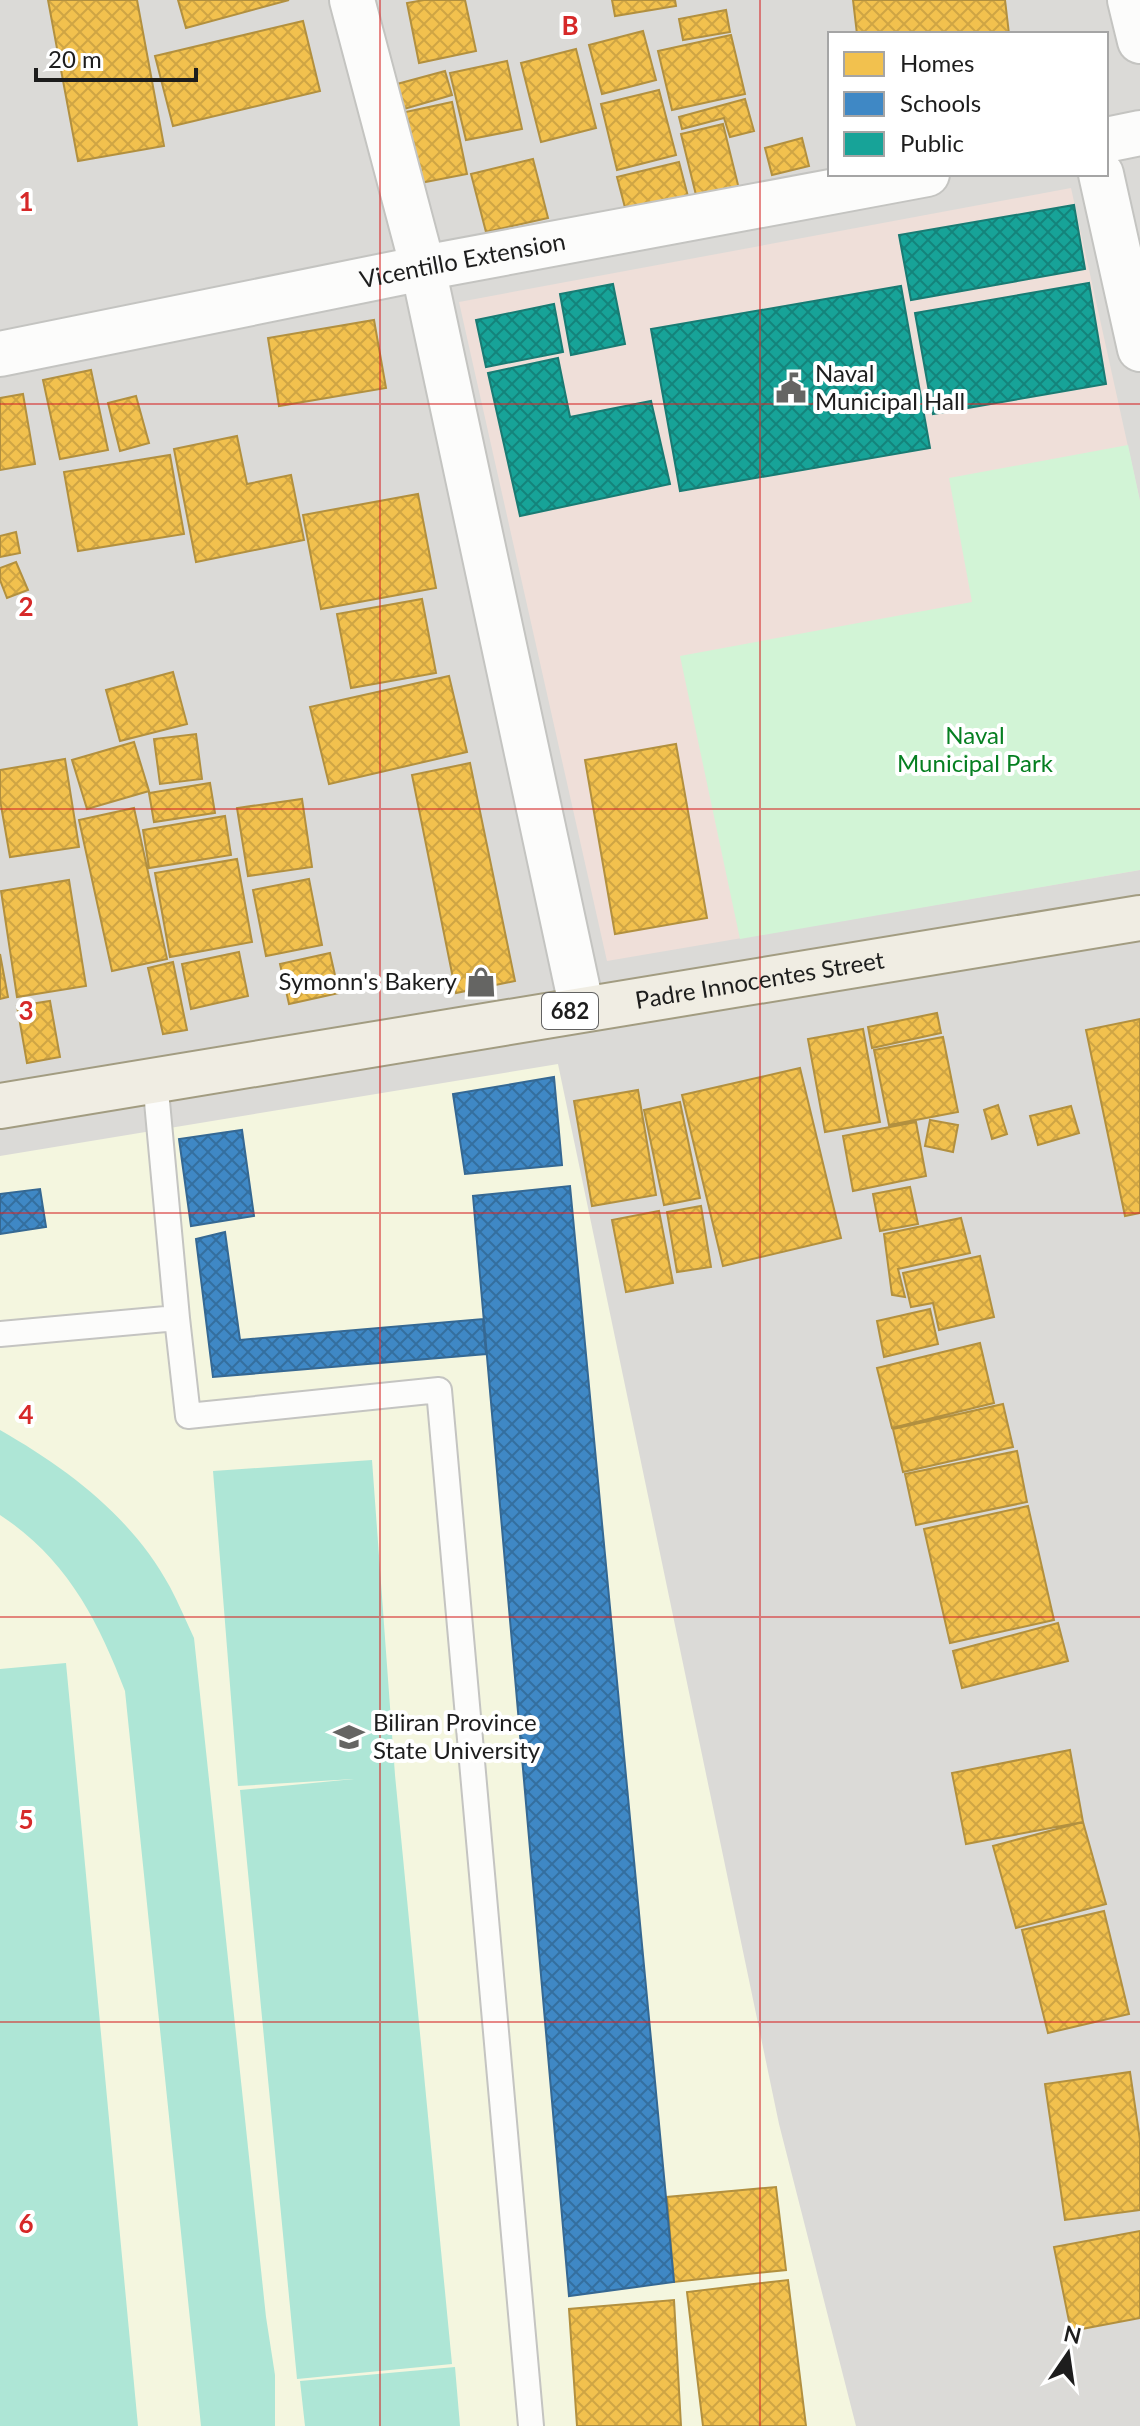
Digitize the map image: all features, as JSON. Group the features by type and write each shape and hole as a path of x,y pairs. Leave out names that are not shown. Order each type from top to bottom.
{"main road":[{"name":"Padre Innocentes Street","path":"0,1106 1140,918"}],"street":[{"path":"352,0 423,268 582,1009"},
{"path":"1130,0 1140,41"},
{"path":"1108,140 1140,133"},
{"name":"Vicentillo Extension","path":"0,354 423,268 916,176"},
{"path":"1101,176 1140,349"}],"lane":[{"path":"155,1080 188,1416 439,1390 531,2426"},
{"path":"0,1334 177,1318"}],"shaded area":[{"path":"0,0 1140,0 1140,2426 0,2426"},
{"path":"1071,188 1140,501 1140,870 607,961 459,302"},
{"name":"Biliran Province State University","path":"558,1064 779,2124 856,2426 0,2426 0,1156"}],"green space":[{"name":"Naval Municipal Park","path":"1128,445 1140,501 1140,870 740,939 680,656 972,602 949,478"},
{"path":"0,1430 74,1478 137,1538 170,1587 194,1638 266,2317 275,2375 275,2426 201,2426 125,1691 91,1615 77,1592 44,1551 0,1515"},
{"path":"372,1460 395,1775 452,2364 297,2379 240,1790 354,1779 238,1786 213,1471"},
{"path":"66,1663 138,2426 0,2426 0,1669"},
{"path":"455,2367 460,2426 305,2426 300,2381"}],"building: Homes":[{"path":"48,0 137,0 164,146 78,161"},
{"path":"178,0 289,0 186,28"},
{"path":"465,0 476,51 419,63 407,3"},
{"path":"612,0 675,0 676,6 615,16"},
{"path":"853,0 1005,0 1009,32 857,32"},
{"path":"726,10 730,32 683,40 679,19"},
{"path":"303,21 320,91 173,126 155,56"},
{"path":"643,31 656,80 602,94 589,45"},
{"path":"731,35 745,94 672,110 658,51"},
{"path":"576,49 596,128 541,142 521,63"},
{"path":"507,61 522,129 466,140 450,73"},
{"path":"445,71 452,95 404,109 397,84"},
{"path":"659,90 676,155 617,170 601,104"},
{"path":"745,99 754,131 730,137 724,118 682,129 679,117"},
{"path":"452,102 467,174 415,184 401,113"},
{"path":"723,124 739,189 697,199 681,134"},
{"path":"802,138 809,166 772,175 765,148"},
{"path":"533,159 548,218 486,232 471,174"},
{"path":"679,162 690,204 628,219 617,177"},
{"path":"374,320 386,388 279,406 268,338"},
{"path":"91,370 108,450 60,459 43,380"},
{"path":"23,394 35,464 0,470 0,398"},
{"path":"136,396 149,443 120,451 108,403"},
{"path":"237,436 247,484 291,475 304,540 196,562 174,449"},
{"path":"170,455 184,534 78,551 64,472"},
{"path":"418,494 436,588 321,609 303,515"},
{"path":"16,532 20,553 0,557 0,536"},
{"path":"16,562 28,590 7,598 0,580 0,568"},
{"path":"422,599 436,673 351,688 337,614"},
{"path":"173,672 187,724 120,741 106,690"},
{"path":"449,676 467,752 329,784 310,707"},
{"path":"196,734 202,779 160,784 154,739"},
{"path":"134,742 149,791 87,809 72,760"},
{"path":"676,744 707,918 615,934 585,760"},
{"path":"65,759 79,847 10,857 0,800 0,770"},
{"path":"470,763 515,981 456,993 412,775"},
{"path":"210,783 215,813 154,822 149,793"},
{"path":"302,799 312,867 248,876 237,808"},
{"path":"134,808 167,959 112,971 79,820"},
{"path":"225,816 231,855 149,868 143,830"},
{"path":"237,859 252,942 170,957 155,873"},
{"path":"309,879 322,945 266,956 253,890"},
{"path":"69,880 86,986 17,997 1,891"},
{"path":"239,952 248,996 191,1009 182,964"},
{"path":"330,953 339,993 289,1004 280,964"},
{"path":"0,954 8,997 0,999"},
{"path":"173,962 187,1030 163,1034 148,968"},
{"path":"50,1001 60,1057 27,1063 17,1006"},
{"path":"937,1013 941,1033 872,1048 868,1027"},
{"path":"1140,1019 1140,1213 1125,1216 1086,1030"},
{"path":"863,1029 880,1122 825,1132 808,1039"},
{"path":"943,1037 958,1112 889,1125 874,1050"},
{"path":"800,1068 841,1238 723,1266 682,1095"},
{"path":"638,1090 656,1195 592,1206 574,1101"},
{"path":"680,1102 700,1198 664,1205 644,1110"},
{"path":"998,1105 1007,1134 992,1139 984,1110"},
{"path":"1071,1106 1079,1133 1038,1145 1030,1116"},
{"path":"930,1120 958,1125 953,1152 925,1146"},
{"path":"916,1122 926,1176 853,1191 843,1136"},
{"path":"910,1187 918,1224 880,1231 873,1194"},
{"path":"701,1206 711,1267 677,1272 667,1212"},
{"path":"659,1211 673,1283 626,1292 612,1220"},
{"path":"961,1218 970,1253 898,1269 905,1297 892,1295 884,1234"},
{"path":"980,1256 994,1317 939,1330 933,1303 911,1307 903,1273"},
{"path":"930,1309 938,1344 884,1357 877,1321"},
{"path":"980,1343 994,1403 892,1428 877,1368"},
{"path":"1003,1404 1013,1447 903,1472 893,1429"},
{"path":"1017,1451 1027,1502 916,1525 905,1474"},
{"path":"1028,1506 1054,1620 950,1643 924,1529"},
{"path":"1058,1623 1068,1661 962,1688 953,1651"},
{"path":"1070,1750 1083,1822 966,1844 952,1773"},
{"path":"1083,1822 1106,1904 1016,1928 993,1846"},
{"path":"1104,1911 1129,2014 1048,2033 1022,1930"},
{"path":"1130,2072 1140,2140 1140,2210 1065,2220 1045,2084"},
{"path":"776,2187 786,2270 674,2282 667,2197"},
{"path":"1140,2231 1140,2318 1071,2331 1054,2247"},
{"path":"788,2280 806,2426 703,2426 687,2292"},
{"path":"674,2300 681,2426 577,2426 569,2309"}],"building: Schools":[{"path":"554,1077 562,1165 465,1174 453,1094"},
{"path":"242,1130 254,1216 191,1226 179,1139"},
{"path":"570,1186 674,2282 569,2296 473,1196"},
{"path":"40,1189 46,1227 0,1234 0,1194"},
{"path":"225,1232 240,1340 483,1319 486,1354 213,1377 196,1239"}],"building: Public":[{"path":"1074,205 1085,269 911,300 899,235"},
{"path":"1089,283 1106,384 933,414 915,313"},
{"path":"613,284 625,344 571,355 560,294"},
{"name":"Naval Municipal Hall","path":"901,286 930,448 680,491 651,329"},
{"path":"554,304 563,352 486,367 476,320"},
{"path":"558,358 570,417 651,401 670,484 520,516 488,373"}],"place":[{"name":"Naval Municipal Hall","path":"791,388"},
{"name":"Symonn's Bakery","path":"481,982"},
{"name":"Biliran Province State University","path":"349,1737"}]}
